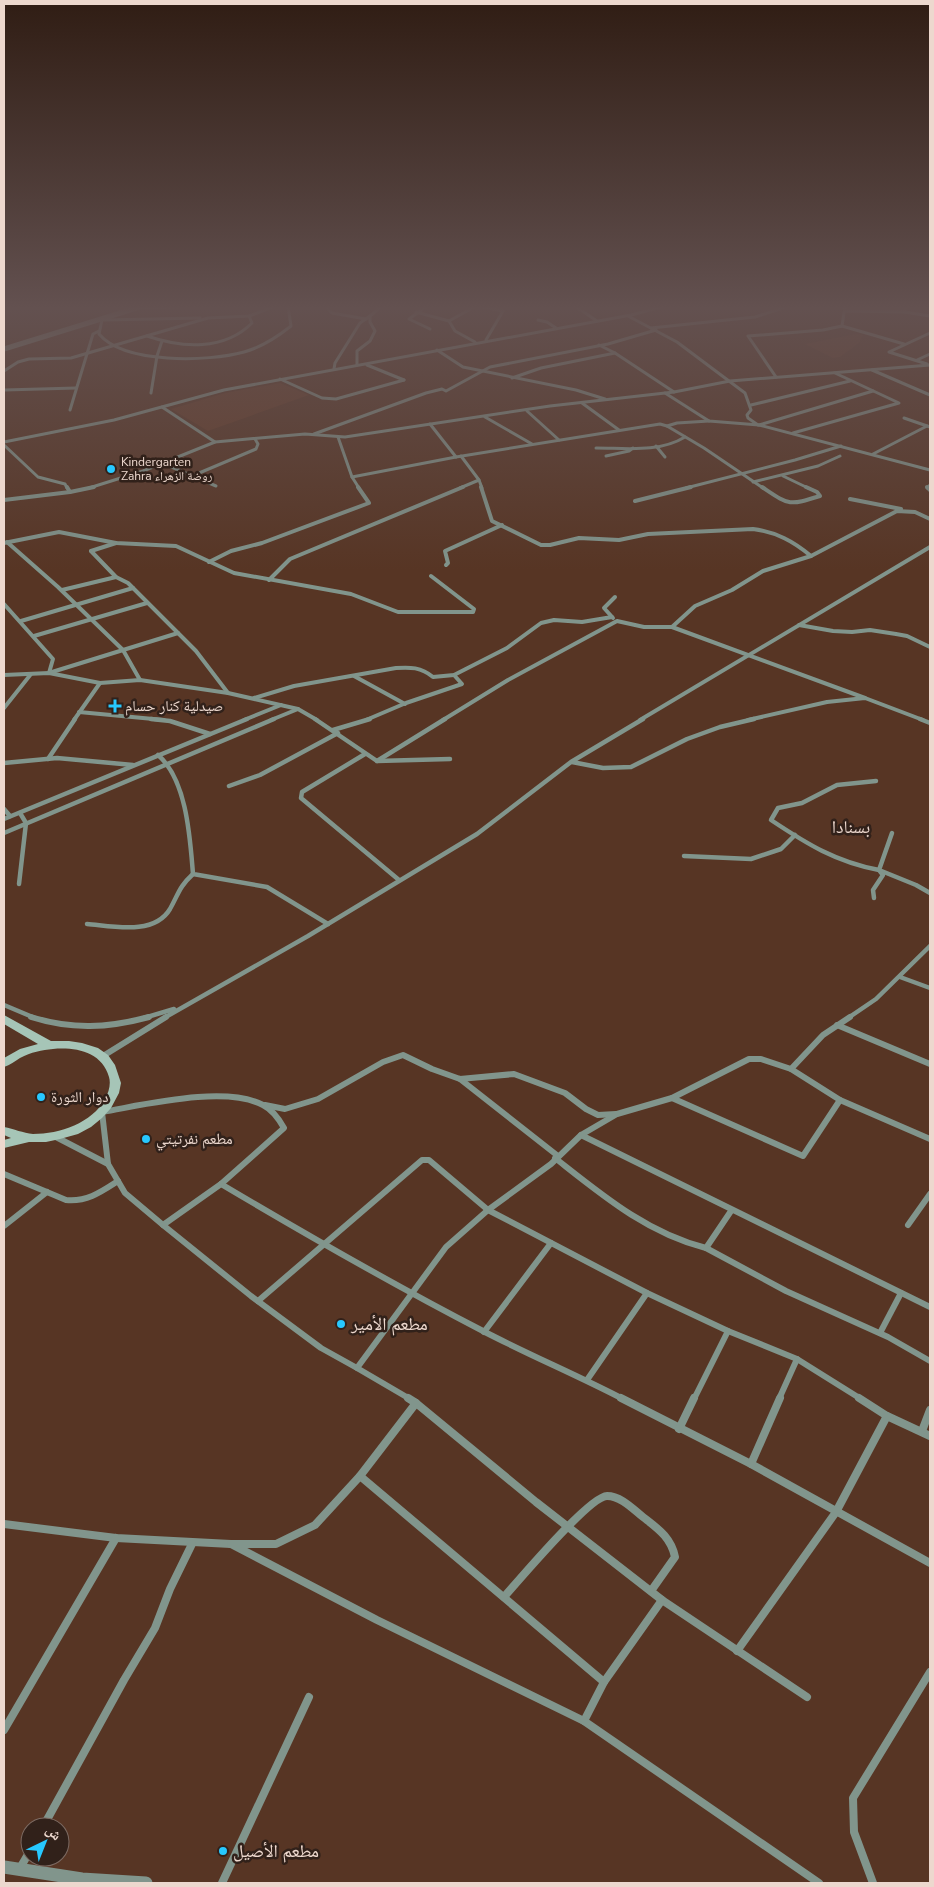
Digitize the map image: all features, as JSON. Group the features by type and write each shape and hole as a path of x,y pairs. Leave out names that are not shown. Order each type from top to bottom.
{"main road":[{"path":"4,1019 49,1044"},
{"path":"4,1063 30,1049 49,1044 70,1044 88,1048 103,1056 113,1068 116,1082 112,1097 102,1112 72,1131 54,1136 30,1138 4,1144"},
{"path":"4,1131 11,1135 30,1138"}],"street":[{"path":"70,410 74,394"},
{"path":"4,443 114,420 209,394"},
{"path":"315,394 327,399 336,399 354,394"},
{"path":"311,435 423,394"},
{"path":"589,394 609,400"},
{"path":"4,500 70,492 102,485 215,442 311,435 338,437 656,394"},
{"path":"666,394 709,421"},
{"path":"746,394 752,410 747,415 748,418 759,425 864,394"},
{"path":"751,405 797,394"},
{"path":"792,433 899,403 880,394"},
{"path":"582,403 619,430"},
{"path":"162,407 215,442"},
{"path":"527,411 559,440"},
{"path":"485,417 532,444"},
{"path":"904,418 928,426"},
{"path":"667,426 678,421 695,424 709,421 759,425 930,470"},
{"path":"430,424 456,457"},
{"path":"352,477 461,456 652,424 667,426 786,503 796,504 820,496 816,492 784,476"},
{"path":"872,454 928,426"},
{"path":"209,562 231,551 262,543 369,503 352,477 338,437"},
{"path":"596,448 656,446 676,443 685,437"},
{"path":"192,476 256,449 258,444 254,439"},
{"path":"4,443 38,477 65,484 70,492"},
{"path":"656,446 665,457"},
{"path":"635,501 841,446"},
{"path":"606,456 633,448"},
{"path":"461,456 479,480 492,520 541,545 550,545 579,538 619,540 663,533 752,529 769,530 795,542 810,556"},
{"path":"753,482 784,476 818,466 840,456"},
{"path":"162,463 216,486"},
{"path":"269,580 290,559 479,480"},
{"path":"930,484 926,487 930,490"},
{"path":"850,499 907,511 930,519"},
{"path":"672,628 696,606 732,590 763,571 810,556 864,530 897,511 907,511"},
{"path":"446,565 448,563 445,551 502,525"},
{"path":"6,542 59,532 116,543 176,546 234,573 352,594 398,612 473,612 474,609 431,576"},
{"path":"6,542 62,590 123,650 140,680"},
{"path":"116,543 91,551 116,577 133,588 196,650 228,693"},
{"path":"103,1056 184,1006 328,924 477,834 571,762 930,547"},
{"path":"62,590 116,577"},
{"path":"21,621 133,588"},
{"path":"616,596 604,608 617,622 644,627 672,628 749,654 930,723"},
{"path":"34,636 147,603"},
{"path":"4,604 53,659 49,673"},
{"path":"252,698 294,686 396,668 414,667 427,672 433,677 454,675 507,648 541,623 554,620 582,622 612,617"},
{"path":"377,761 508,680 617,622"},
{"path":"799,625 833,631 852,632 870,630 896,634 907,636 910,639 930,646"},
{"path":"4,675 49,673 178,633"},
{"path":"49,673 100,683 140,680 252,698 298,709 338,733 377,761 450,759"},
{"path":"4,708 31,674"},
{"path":"333,730 352,727 369,721 405,704 462,684 454,675"},
{"path":"354,676 405,704"},
{"path":"48,759 100,683"},
{"path":"571,762 603,768 631,766 687,739 720,727 827,702 865,698"},
{"path":"4,819 282,705"},
{"path":"4,833 298,709"},
{"path":"79,712 170,721 210,734"},
{"path":"229,786 260,775 338,733"},
{"path":"365,754 302,792 301,798 399,880"},
{"path":"158,755 168,763 178,786 187,828 193,874"},
{"path":"4,763 57,758 134,765"},
{"path":"876,781 837,785 802,803 778,808 771,820 815,849 862,867 879,870 916,885 930,893"},
{"path":"4,809 10,816"},
{"path":"20,813 26,823 20,884"},
{"path":"879,870 892,833"},
{"path":"684,856 751,859 781,849 795,835"},
{"path":"874,898 873,890 883,875 879,870"},
{"path":"87,924 134,928 158,922 169,911 181,885 193,874"},
{"path":"193,874 268,887 328,924"},
{"path":"791,1069 823,1035 876,999 930,946"},
{"path":"900,977 930,988"},
{"path":"4,1005 39,1021 64,1027 87,1028 144,1020 184,1006"},
{"path":"837,1025 930,1064"},
{"path":"807,1697 662,1600 568,1527 416,1403 321,1348 258,1301 125,1193 108,1164 102,1112 215,1096 285,1109 318,1100 393,1057 403,1055 410,1057 432,1069 460,1079 632,1216 688,1245 706,1248 798,1296 917,1351 930,1361"},
{"path":"460,1079 514,1074 565,1093 586,1109 598,1115 617,1114 672,1098 749,1059 761,1059 791,1069 840,1100 930,1139"},
{"path":"672,1098 803,1156 840,1100"},
{"path":"164,1225 221,1184 284,1128 276,1115 262,1104"},
{"path":"357,1368 446,1247 488,1210 551,1164 581,1135 617,1114"},
{"path":"581,1135 731,1211 930,1307"},
{"path":"54,1136 108,1164"},
{"path":"258,1301 422,1160 429,1160 488,1210 647,1293 728,1331 797,1359 887,1416 930,1436"},
{"path":"4,1174 75,1202 87,1200 118,1181"},
{"path":"221,1184 324,1245 484,1332 587,1380 679,1429 751,1464 930,1563"},
{"path":"4,1226 47,1192"},
{"path":"908,1226 930,1194"},
{"path":"706,1248 731,1211"},
{"path":"484,1332 551,1242"},
{"path":"587,1380 647,1293"},
{"path":"880,1333 901,1293"},
{"path":"679,1429 728,1331"},
{"path":"751,1464 797,1359"},
{"path":"4,1524 116,1538 192,1544 276,1544 314,1525 360,1476 416,1403"},
{"path":"922,1431 930,1410"},
{"path":"738,1651 836,1512 887,1416"},
{"path":"360,1476 604,1682"},
{"path":"504,1597 568,1527 601,1497 611,1496 622,1500 671,1540 675,1557 651,1591"},
{"path":"4,1730 116,1538"},
{"path":"49,1817 155,1628 170,1589 192,1544"},
{"path":"231,1544 377,1620 584,1721 819,1883"},
{"path":"584,1721 604,1682 662,1600"},
{"path":"873,1883 854,1834 851,1814 853,1798 930,1672"},
{"path":"222,1883 309,1697"},
{"path":"4,1868 20,1869 80,1881 146,1883"}],"shaded area":[{"path":"221,394 309,395 208,431 171,409"}],"place":[{"name":"Kindergarten Zahra روضة الزهراء","path":"111,469"},
{"name":"صيدلية كنار حسام","path":"115,706"},
{"name":"دوار الثورة","path":"41,1097"},
{"name":"مطعم نفرتيتي","path":"146,1139"},
{"name":"مطعم الأمير","path":"341,1324"},
{"name":"مطعم الأصيل","path":"223,1851"}],"district":[{"name":"بسنادا","path":"851,827"}]}
